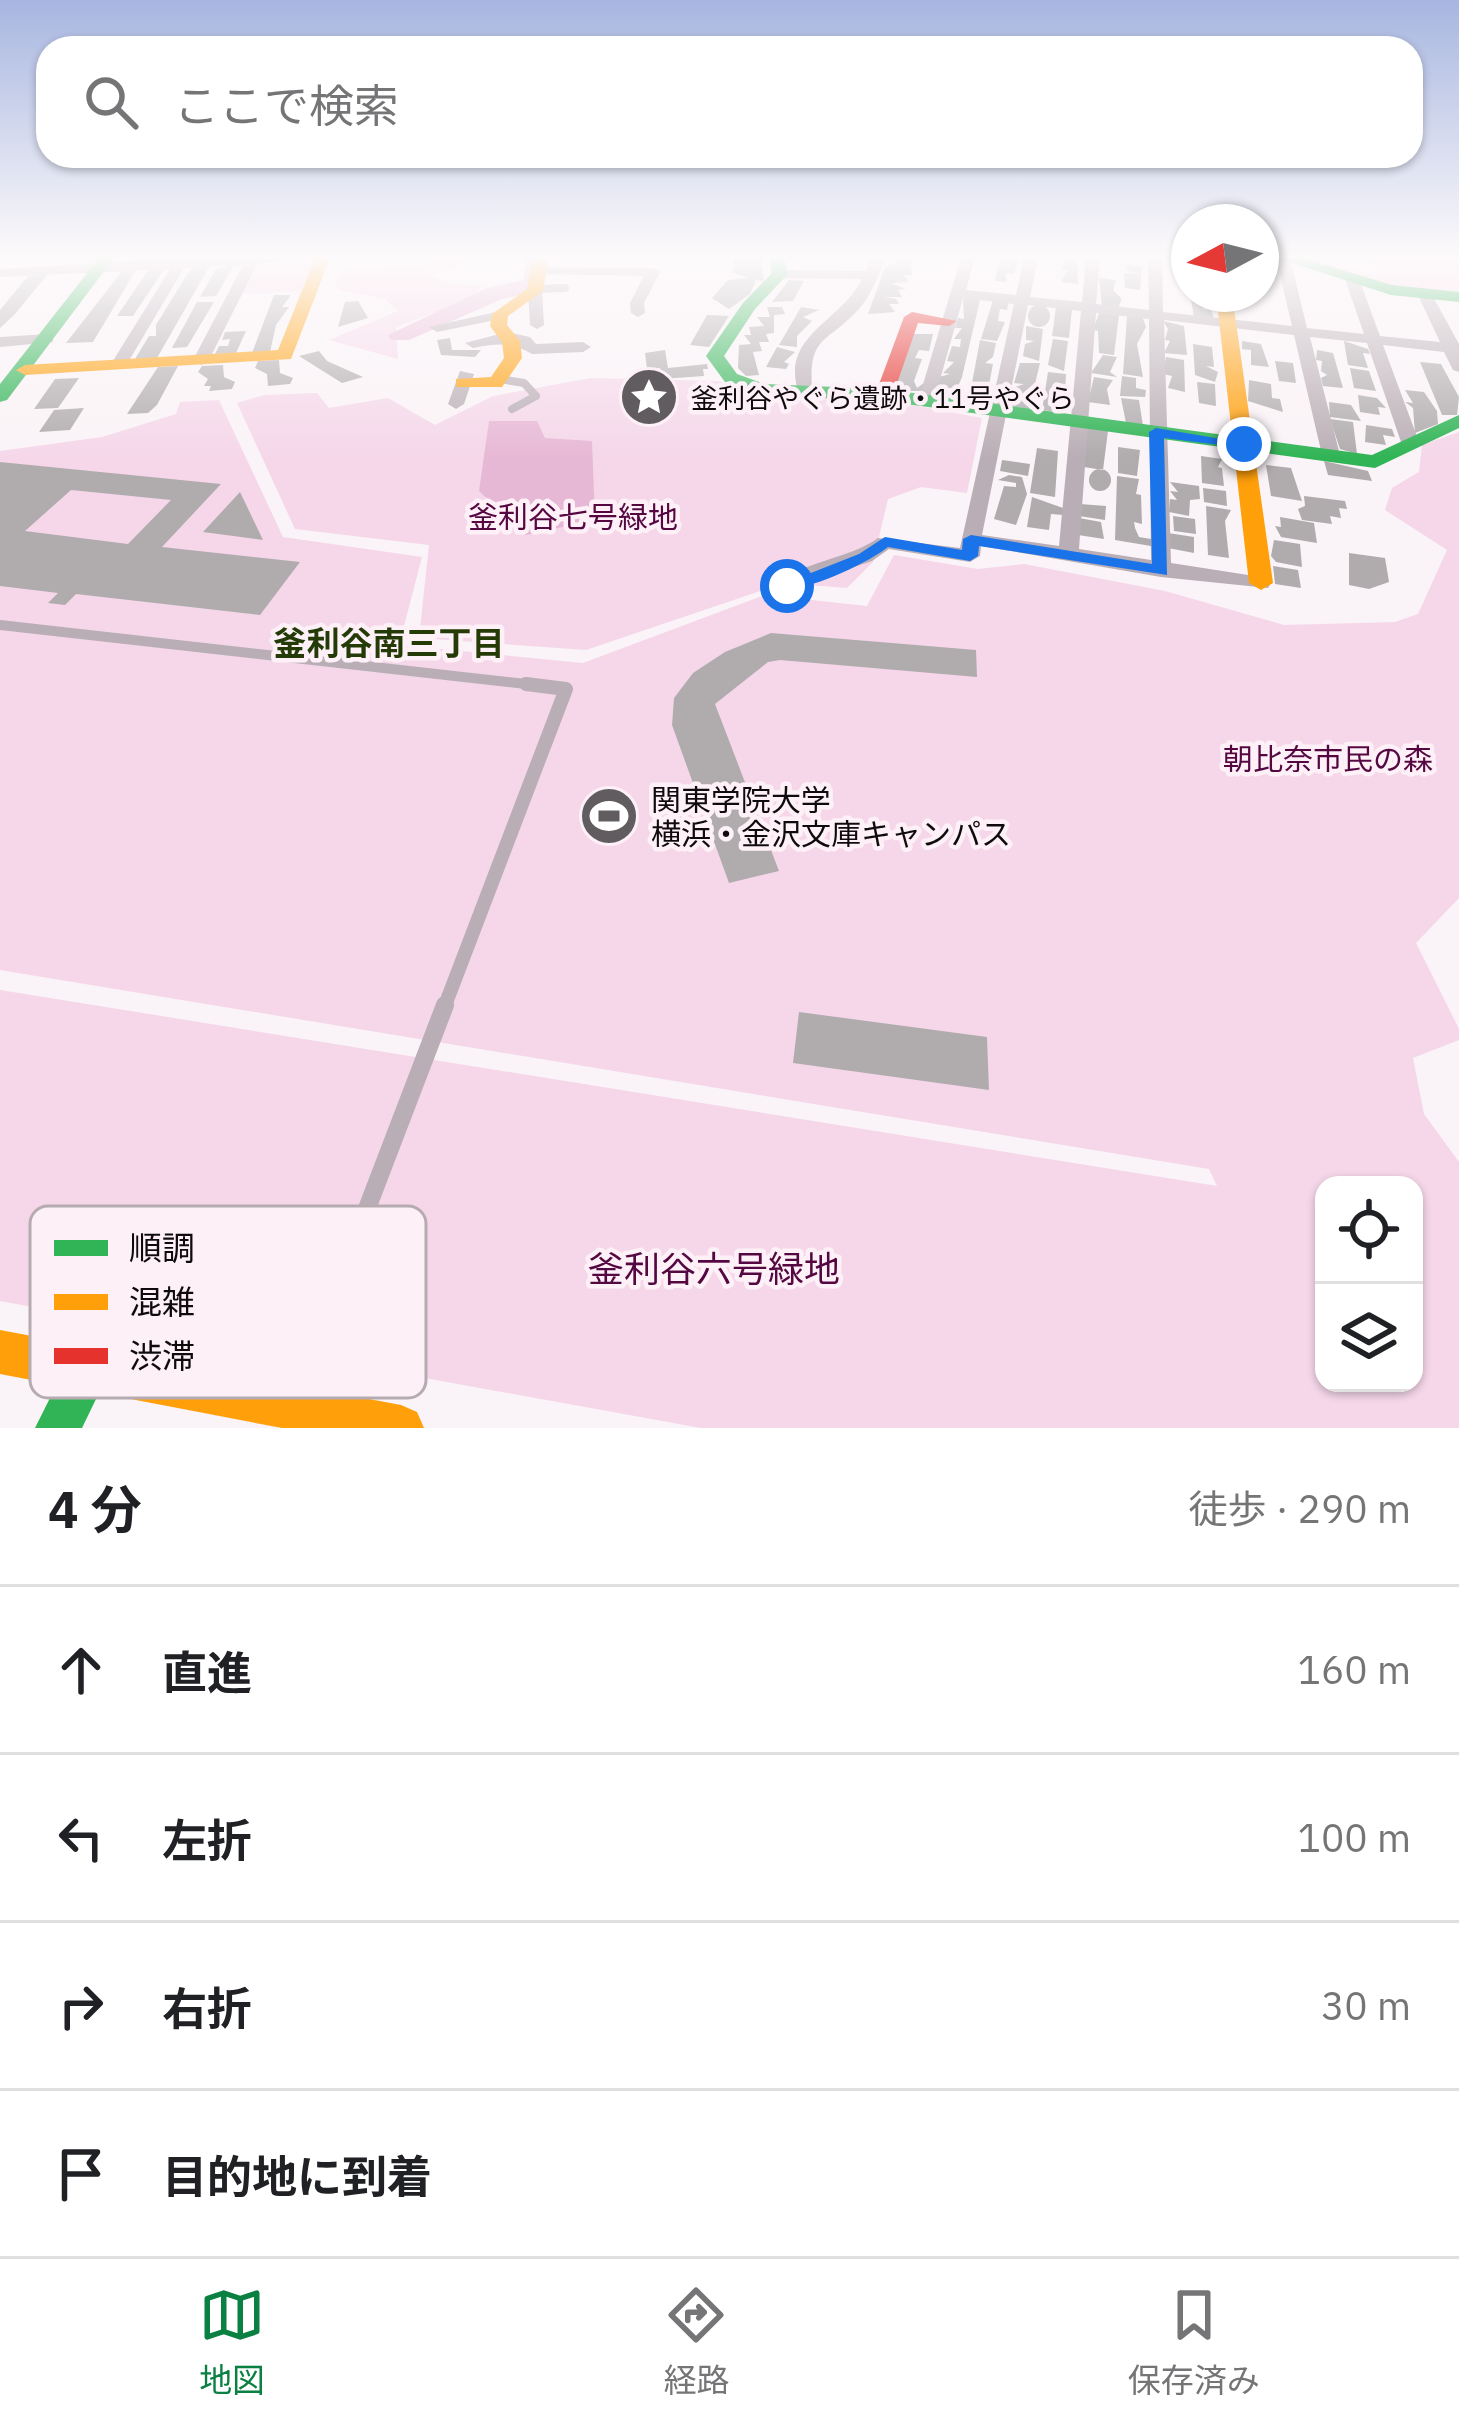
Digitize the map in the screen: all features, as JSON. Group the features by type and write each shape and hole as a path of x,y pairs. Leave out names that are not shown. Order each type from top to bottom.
{"street":[{"path":"0,396 59,325"},
{"path":"118,364 142,325"},
{"path":"202,360 220,325"},
{"path":"25,370 285,355 297,325"},
{"path":"461,387 510,347 521,325"},
{"path":"735,325 719,346 716,364 751,386 884,395 1375,462 1459,421"},
{"path":"804,388 803,360 819,330 828,325"},
{"path":"884,395 909,325"},
{"path":"926,401 948,325"},
{"path":"788,605 787,586 796,579 865,557 885,542 970,556 1017,325"},
{"path":"1068,556 1087,325"},
{"path":"1155,325 1161,571"},
{"path":"971,539 1261,583 1228,325"},
{"path":"1241,325 1455,349 1459,367"},
{"path":"1300,325 1330,455"},
{"path":"1368,325 1410,442"},
{"path":"436,327 510,347"},
{"path":"0,342 48,339"},
{"path":"473,343 583,346"},
{"path":"0,1352 30,1357"},
{"path":"58,1428 74,1398"},
{"path":"248,1398 401,1428"}],"lane":[{"path":"510,347 524,383 536,396 512,409"},
{"path":"0,625 566,689 368,1206"},
{"path":"291,1406 294,1398"}],"green space":[{"path":"366,325 404,325 396,328 398,359 329,340"},
{"name":"釜利谷七号緑地","path":"591,378 718,381 743,389 887,400 982,418 967,493 921,487 888,499 873,562 847,588 784,583 586,650 419,638 429,545 295,529 237,403 264,395 317,393 329,408 388,398 435,425 493,396"},
{"path":"219,400 283,537 422,557 399,645 583,663 765,595 867,606 894,555 978,569 1024,564 1165,591 1284,625 1395,622 1418,614 1447,550 1385,510 1392,488 1419,472 1422,445 1459,432 1459,898 1416,943 1459,1029 1459,1040 1413,1058 1424,1114 1459,1162 1459,1428 701,1428 426,1378 426,1206 30,1206 30,1306 0,1301 0,990 1217,1186 1209,1169 0,970 0,451 102,437 176,414 180,402"}],"shaded area":[{"path":"489,421 537,421 545,438 592,441 595,520 526,535 479,491"}],"building":[{"path":"80,325 103,325 93,342 66,343"},
{"path":"156,325 176,325 157,358 135,359 149,336 156,336"},
{"path":"185,325 200,325 187,347 172,348"},
{"path":"263,325 276,325 270,352 252,353"},
{"path":"702,325 723,325 709,347 690,345"},
{"path":"774,325 774,333 766,334 769,342 759,342 762,351 753,352 759,375 746,376 738,368 739,345 751,344 744,335 751,335 749,327"},
{"path":"791,325 808,325 797,336 797,347 779,345"},
{"path":"974,325 962,377 957,389 936,386 939,377 950,374 943,373 954,362 947,361 952,346 960,347 961,339 954,339 962,328 955,328"},
{"path":"985,325 1004,325 997,341 981,339"},
{"path":"1054,325 1070,325 1069,338 1052,336"},
{"path":"1095,325 1118,325 1114,355 1099,353 1098,331 1093,330"},
{"path":"1126,325 1145,325 1137,344 1143,377 1123,374"},
{"path":"1165,325 1184,326 1187,355 1164,353 1170,341 1165,340"},
{"path":"1026,326 1043,329 1039,361 1023,356 1025,344 1034,341 1026,340"},
{"path":"246,331 236,353 215,354 219,346 228,346 230,339 222,340 225,332"},
{"path":"913,334 933,334 929,351 919,350 915,358 922,359 914,381 917,388 924,383 923,391 890,391"},
{"path":"450,338 452,350 481,350 475,357 441,355 437,340"},
{"path":"1053,339 1068,341 1064,371 1048,365"},
{"path":"980,340 996,343 993,357 985,363 993,364 989,385 972,383"},
{"path":"1242,341 1261,344 1269,367 1251,365 1251,350 1242,349"},
{"path":"1344,341 1368,349 1370,354 1363,353 1368,368 1348,365"},
{"path":"1193,344 1212,347 1214,367 1206,366 1218,372 1215,382 1195,375"},
{"path":"777,347 795,352 784,362 789,364 786,369 766,367"},
{"path":"665,350 668,368 707,364 708,369 703,369 704,376 661,379 660,368 647,369 645,353"},
{"path":"1317,350 1333,353 1343,388 1323,386 1321,378 1327,375 1321,371 1322,361 1316,360"},
{"path":"319,351 327,361 363,377 342,383 299,356"},
{"path":"1103,355 1117,357 1110,372 1117,377 1091,373"},
{"path":"1166,357 1184,360 1185,392 1168,388 1172,376 1163,374"},
{"path":"279,360 280,373 293,378 290,384 268,386 267,374 255,368 258,361"},
{"path":"1275,361 1293,363 1296,383 1279,381"},
{"path":"1420,362 1441,364 1459,397 1457,415 1442,415"},
{"path":"1020,363 1040,363 1029,409 1011,406 1015,387 1024,384 1014,383"},
{"path":"223,365 224,377 235,382 232,389 209,391 211,386 204,386 208,379 198,372 202,366"},
{"path":"178,366 157,405 148,413 127,414 158,367"},
{"path":"1350,368 1369,371 1376,391 1354,388"},
{"path":"1048,372 1066,374 1065,392 1072,399 1064,397 1062,413 1042,410"},
{"path":"1122,376 1136,378 1136,388 1146,390 1145,397 1120,396"},
{"path":"1094,377 1113,380 1107,389 1110,405 1088,402"},
{"path":"79,378 58,408 34,409 55,379"},
{"path":"1249,380 1271,384 1272,398 1280,399 1283,412 1248,401"},
{"path":"1197,382 1215,384 1216,406 1199,403"},
{"path":"1405,390 1424,392 1437,411 1438,424 1415,433 1413,408 1405,402 1413,403"},
{"path":"1358,395 1377,398 1386,408 1378,407 1380,415 1360,412"},
{"path":"1121,398 1139,400 1143,426 1126,423"},
{"path":"1329,402 1351,405 1361,421 1330,417"},
{"path":"84,408 70,430 39,432 54,410"},
{"path":"1330,419 1353,422 1357,454 1340,449"},
{"path":"1366,425 1392,429 1395,437 1383,435 1386,445 1365,442"},
{"path":"1087,428 1108,431 1103,470 1084,467"},
{"path":"1118,447 1140,450 1137,476 1118,473"},
{"path":"1037,448 1058,451 1055,497 1030,493"},
{"path":"1201,456 1222,459 1218,467 1224,486 1202,483"},
{"path":"1002,460 1030,464 1028,476 1000,471"},
{"path":"1324,461 1368,471 1372,481 1328,475"},
{"path":"0,462 221,484 162,547 300,562 260,615 76,594 65,605 48,603 58,593 0,586","holes":["71,490 171,500 128,544 25,531"]},
{"path":"1266,465 1291,468 1302,501 1271,496"},
{"path":"1100,469 1111,480 1100,491 1089,480"},
{"path":"1117,476 1139,479 1136,494 1141,495 1142,524 1134,522 1135,528 1139,537 1151,539 1151,546 1115,540"},
{"path":"1022,477 1027,494 1016,525 994,519 1004,486 1016,487 1016,483 998,480"},
{"path":"1170,482 1199,486 1200,499 1190,500 1189,516 1169,512 1170,499 1177,500 1170,491 1178,492"},
{"path":"1203,488 1226,491 1227,506 1204,502"},
{"path":"240,492 263,540 203,532"},
{"path":"1304,496 1345,501 1347,509 1339,508 1341,518 1330,516 1332,524 1302,520 1298,509 1305,506"},
{"path":"1032,497 1063,508 1063,515 1051,514 1049,530 1027,527"},
{"path":"1080,504 1106,506 1105,520 1079,516"},
{"path":"1206,506 1231,510 1225,521 1229,558 1208,555"},
{"path":"1173,516 1195,519 1196,534 1174,531"},
{"path":"1280,517 1314,523 1317,543 1281,537 1275,526 1281,527"},
{"path":"1079,518 1101,522 1104,539 1078,535"},
{"path":"1168,533 1194,537 1194,553 1168,548"},
{"path":"1274,540 1300,544 1302,567 1276,562 1271,556"},
{"path":"1349,553 1385,558 1389,582 1369,589 1349,585"},
{"path":"1273,566 1298,570 1301,588 1275,584"},
{"path":"771,633 976,650 977,677 780,660 768,662 715,704 779,871 729,883 672,725 674,698 693,673 725,652"},
{"path":"799,1012 987,1037 989,1090 793,1063"}],"waterway":[{"path":"400,335 423,325"}],"traffic: fast":[{"path":"0,396 55,325"},
{"path":"736,325 715,356 731,378 763,389 884,395 1375,462 1459,421"},
{"path":"58,1428 74,1398"}],"traffic: slow":[{"path":"25,370 285,355 297,325"},
{"path":"462,383 496,383 513,358 511,341 498,325"},
{"path":"1228,325 1261,583"},
{"path":"0,1352 30,1358"},
{"path":"243,1398 401,1428"}],"traffic: jam":[{"path":"884,395 909,325"}],"place":[{"name":"釜利谷やぐら遺跡・11号やぐら","path":"649,397"},
{"name":"関東学院大学 横浜・金沢文庫キャンパス","path":"609,816"}],"district":[{"name":"釜利谷南三丁目","path":"389,642"}],"route":[{"path":"787,586 865,557 885,542 970,556 971,539 1161,571 1156,432 1244,444"}],"park label":[{"name":"朝比奈市民の森","path":"1328,758"},
{"name":"釜利谷六号緑地","path":"714,1268"}]}
